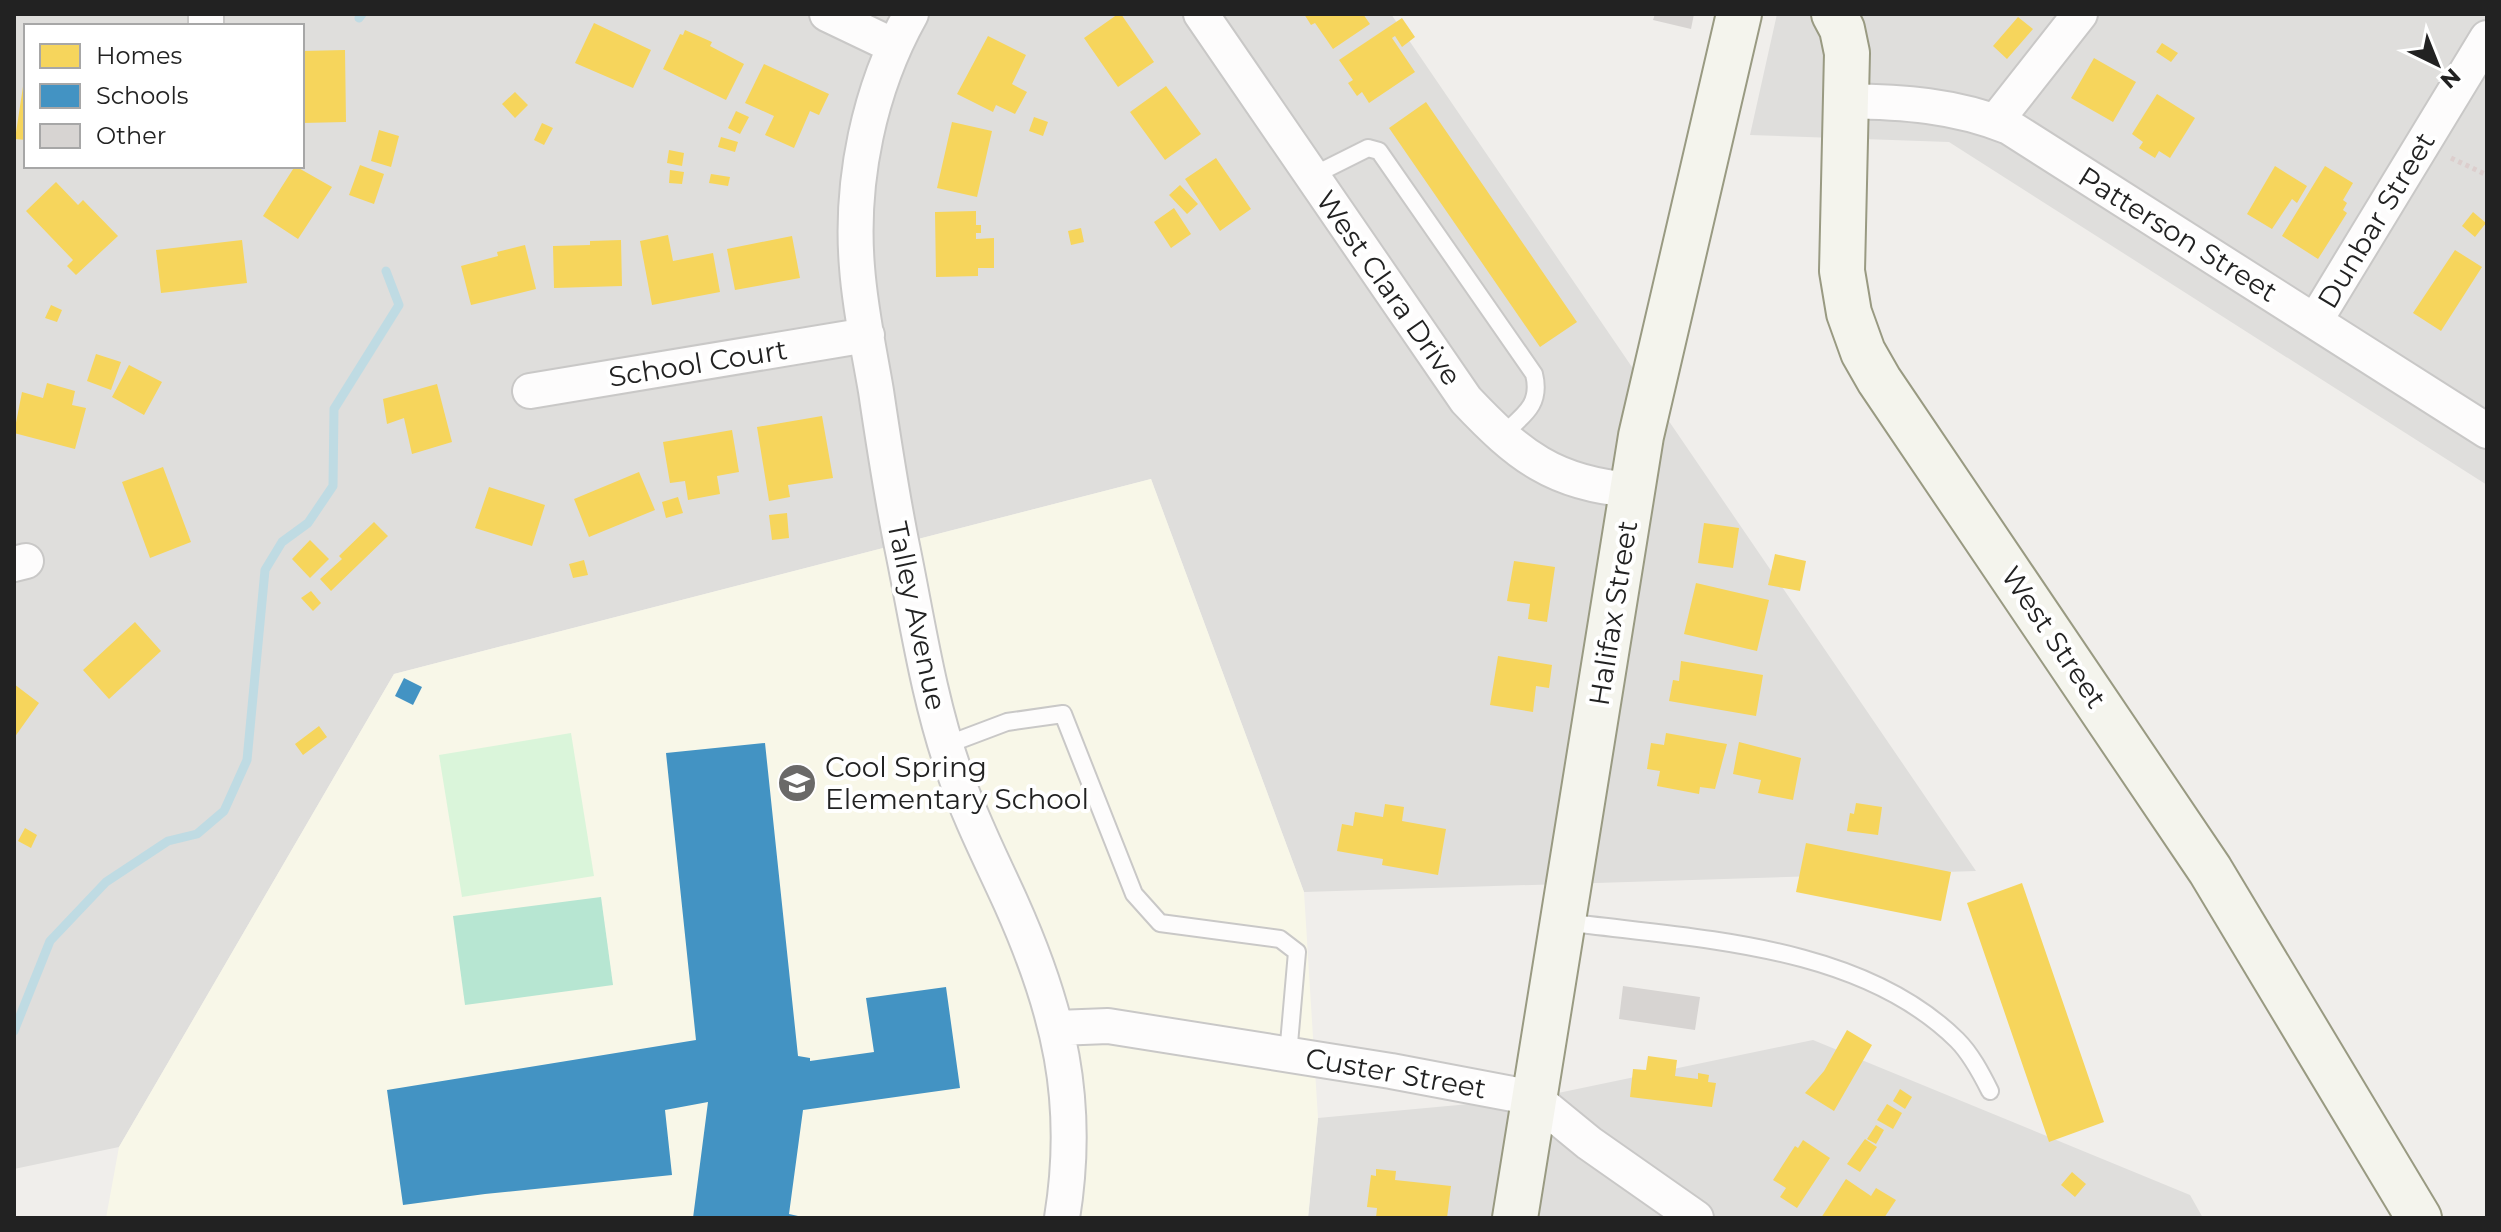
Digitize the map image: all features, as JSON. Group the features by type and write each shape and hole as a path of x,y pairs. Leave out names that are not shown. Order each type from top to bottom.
{"street":[{"path":"827,14 894,46"},
{"name":"Talley Avenue","path":"911,14 880,81 864,147 857,214 857,267 895,514 932,698 973,822 1012,905 1057,1028 1068,1092 1070,1150 1062,1218"},
{"name":"West Clara Drive","path":"1201,14 1466,400 1500,437 1563,477 1597,488 1632,490"},
{"name":"Halifax Street","path":"1515,1218 1632,490 1707,145 1739,14"},
{"name":"West Street","path":"1834,14 1842,29 1847,53 1842,271 1849,313 1863,352 2210,870 2419,1218"},
{"path":"1995,122 2080,14"},
{"name":"Dunbar Street","path":"2315,321 2487,38"},
{"name":"Patterson Street","path":"1845,101 1911,102 1956,109 2009,127 2487,431"},
{"name":"School Court","path":"530,391 867,335"},
{"name":"Custer Street","path":"1057,1028 1108,1026 1534,1098 1589,1143 1696,1218"}],"lane":[{"path":"1312,176 1368,148 1379,151 1534,374 1538,389 1534,404 1500,437"},
{"path":"946,745 1007,722 1063,714 1134,894 1160,923 1280,939 1297,952 1288,1055"},
{"path":"1563,921 1778,951 1830,966 1881,987 1958,1040 1978,1067 1990,1091"}],"shaded area":[{"path":"14,14 1391,14 1976,871 1304,892 1151,479 394,674 119,1147 14,1169"},
{"path":"1777,14 2487,14 2487,485 1949,142 1750,135"},
{"name":"Cool Spring Elementary School","path":"1151,479 1304,892 1318,1118 1308,1218 106,1218 119,1147 394,674"},
{"path":"1813,1040 2190,1195 2203,1218 1308,1218 1318,1118 1534,1098"}],"green space":[{"path":"571,733 594,876 462,897 439,755"},
{"path":"601,897 613,985 465,1005 453,916"}],"building: Homes":[{"path":"1118,14 1154,62 1118,87 1084,38"},
{"path":"1304,14 1363,14 1370,24 1333,49 1315,23 1311,25"},
{"path":"2018,17 2033,29 2007,59 1993,46"},
{"path":"1402,18 1415,37 1402,47 1395,36 1392,38 1415,72 1369,103 1362,92 1357,96 1348,83 1353,80 1339,60"},
{"path":"594,23 651,50 633,88 575,63"},
{"path":"685,30 712,42 710,46 744,64 726,100 663,69"},
{"path":"988,36 1026,55 1012,84 1027,92 1015,114 996,105 993,112 957,94"},
{"path":"2162,43 2178,53 2171,62 2156,52"},
{"path":"345,50 346,122 304,123 304,51"},
{"path":"2094,58 2136,82 2113,122 2071,98"},
{"path":"764,64 829,94 819,115 810,111 794,148 765,135 774,116 745,103"},
{"path":"24,80 24,140 15,139"},
{"path":"1166,86 1201,134 1165,160 1130,112"},
{"path":"515,92 528,105 515,118 502,104"},
{"path":"2157,94 2195,118 2170,158 2159,151 2155,158 2139,148 2143,142 2132,134"},
{"path":"1426,102 1577,322 1540,347 1389,128"},
{"path":"736,111 749,117 740,134 728,128"},
{"path":"1034,117 1048,122 1043,136 1029,131"},
{"path":"952,122 992,131 977,197 937,188"},
{"path":"542,123 553,128 544,145 534,140"},
{"path":"379,130 399,136 391,167 371,161"},
{"path":"721,137 738,142 735,152 718,147"},
{"path":"669,150 684,153 682,166 667,163"},
{"path":"1216,158 1251,209 1220,231 1185,179"},
{"path":"360,165 384,174 374,204 349,195"},
{"path":"2275,166 2307,186 2297,203 2292,199 2272,229 2247,214"},
{"path":"2325,166 2353,183 2343,200 2347,203 2343,210 2347,213 2318,259 2282,236"},
{"path":"294,168 332,187 298,239 263,216"},
{"path":"670,170 684,172 682,184 669,183"},
{"path":"711,174 730,177 728,186 709,183"},
{"path":"56,182 78,205 83,200 118,236 76,275 67,266 73,260 26,211"},
{"path":"1180,185 1198,204 1187,214 1169,195"},
{"path":"1174,208 1191,234 1171,248 1154,222"},
{"path":"976,211 976,225 981,225 981,233 976,233 976,239 994,238 994,268 978,268 978,276 936,277 935,212"},
{"path":"2473,212 2486,223 2475,237 2462,226"},
{"path":"1081,228 1084,242 1071,245 1068,231"},
{"path":"668,235 673,261 713,253 720,292 652,305 640,241"},
{"path":"792,236 800,278 735,290 727,249"},
{"path":"242,240 247,283 161,293 156,250"},
{"path":"621,240 622,286 554,288 553,246"},
{"path":"525,245 536,289 471,305 461,266"},
{"path":"2455,250 2482,267 2441,331 2413,313"},
{"path":"51,305 62,310 57,322 45,318"},
{"path":"96,354 121,362 111,390 87,381"},
{"path":"129,365 162,382 144,415 112,397"},
{"path":"47,383 75,391 72,405 86,408 75,449 14,433 22,392 43,398"},
{"path":"437,384 452,442 412,454 404,418 387,424 383,399"},
{"path":"822,416 833,478 788,485 790,497 769,501 757,427"},
{"path":"732,430 739,472 717,476 720,494 688,500 685,481 670,483 663,442"},
{"path":"163,467 191,542 150,558 122,482"},
{"path":"639,472 655,510 589,537 574,499"},
{"path":"489,487 545,505 532,546 475,528"},
{"path":"678,497 683,513 666,518 662,502"},
{"path":"787,513 789,538 772,540 769,515"},
{"path":"374,522 388,536 331,591 320,579"},
{"path":"1704,523 1739,528 1733,568 1698,563"},
{"path":"310,540 329,559 310,578 292,559"},
{"path":"1775,554 1806,561 1800,591 1768,585"},
{"path":"584,560 588,575 573,578 569,564"},
{"path":"1514,561 1555,567 1547,622 1528,619 1530,604 1507,601"},
{"path":"1696,583 1769,600 1757,651 1684,634"},
{"path":"311,591 321,603 313,611 301,598"},
{"path":"135,622 161,651 109,699 83,670"},
{"path":"1498,656 1552,665 1549,688 1536,686 1533,712 1490,705"},
{"path":"1681,661 1763,675 1756,716 1669,701 1673,680 1679,681"},
{"path":"14,684 39,703 14,738"},
{"path":"319,726 327,737 303,755 295,744"},
{"path":"1666,733 1727,744 1715,789 1700,787 1699,794 1657,786 1660,771 1647,769 1651,743 1664,745"},
{"path":"1739,742 1801,758 1793,800 1758,793 1761,780 1733,774"},
{"path":"1856,803 1882,807 1878,835 1847,831 1850,813 1854,814"},
{"path":"1385,804 1404,807 1402,821 1446,829 1438,875 1382,865 1383,859 1337,851 1342,824 1353,826 1355,812 1383,817"},
{"path":"25,828 37,835 31,848 18,841"},
{"path":"1806,843 1951,872 1941,921 1796,892"},
{"path":"2022,883 2104,1122 2049,1142 1967,903"},
{"path":"1847,1030 1872,1045 1834,1111 1805,1093 1824,1071"},
{"path":"1648,1056 1677,1060 1675,1076 1698,1079 1698,1073 1709,1075 1708,1082 1716,1083 1712,1107 1630,1097 1633,1069 1646,1070"},
{"path":"1900,1089 1912,1097 1905,1109 1893,1101"},
{"path":"1887,1104 1902,1113 1893,1129 1877,1120"},
{"path":"1876,1125 1884,1130 1876,1144 1867,1139"},
{"path":"1865,1139 1877,1147 1860,1172 1847,1164"},
{"path":"1803,1140 1830,1158 1797,1208 1780,1197 1786,1188 1773,1180 1795,1146 1798,1148"},
{"path":"1376,1169 1396,1171 1395,1180 1451,1186 1447,1218 1376,1218 1377,1208 1367,1207 1371,1175 1376,1176"},
{"path":"2072,1172 2086,1184 2075,1197 2061,1185"},
{"path":"1846,1179 1871,1196 1876,1188 1896,1200 1884,1218 1821,1218"}],"building: Schools":[{"path":"404,678 422,687 413,705 395,696"},
{"path":"765,743 798,1056 810,1058 810,1061 874,1052 866,998 946,987 960,1088 803,1110 789,1214 807,1218 693,1218 708,1102 665,1110 672,1175 403,1205 387,1090 696,1040 666,753"}],"building: Other":[{"path":"1655,14 1694,14 1691,29 1653,20"},
{"path":"1623,986 1700,997 1695,1030 1619,1019"}],"waterway":[{"path":"359,18 362,14"},
{"path":"14,1031 50,941 106,882 168,841 197,834 224,811 247,760 265,570 282,542 308,523 333,486 334,409 399,305 386,271"}],"place":[{"name":"Cool Spring Elementary School","path":"797,783"}]}
